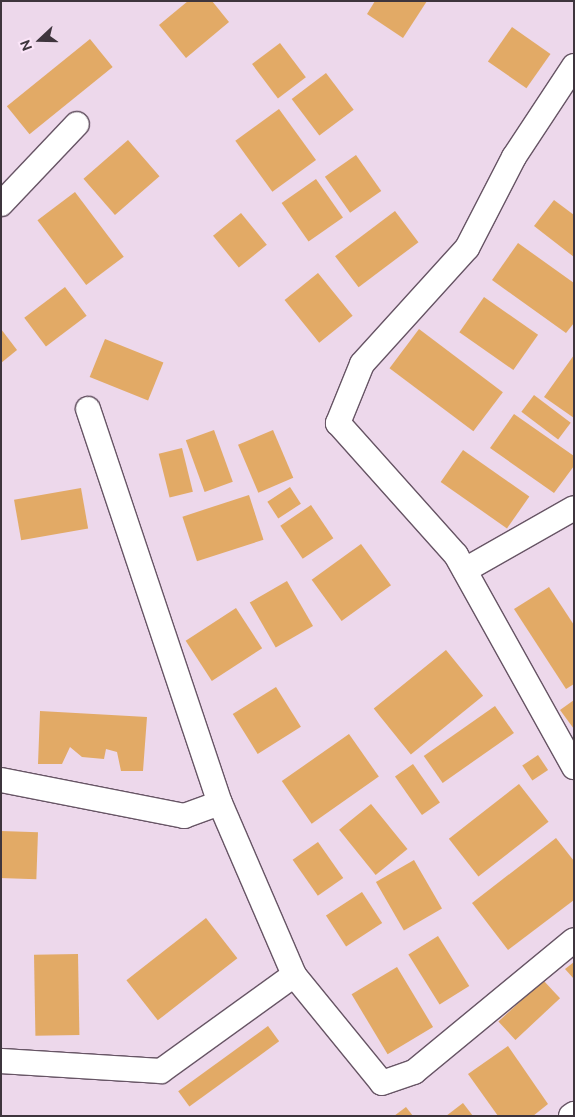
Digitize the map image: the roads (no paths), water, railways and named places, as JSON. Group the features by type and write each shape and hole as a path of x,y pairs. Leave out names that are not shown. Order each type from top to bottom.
{"street":[{"path":"574,66 514,157 467,248 362,364 338,423 466,570 574,767"},
{"path":"1,204 77,124"},
{"path":"88,409 220,804 294,975 382,1082 414,1072 574,940"},
{"path":"466,570 574,508"},
{"path":"1,780 184,816 220,804"},
{"path":"1,1061 161,1070 294,975"}]}
